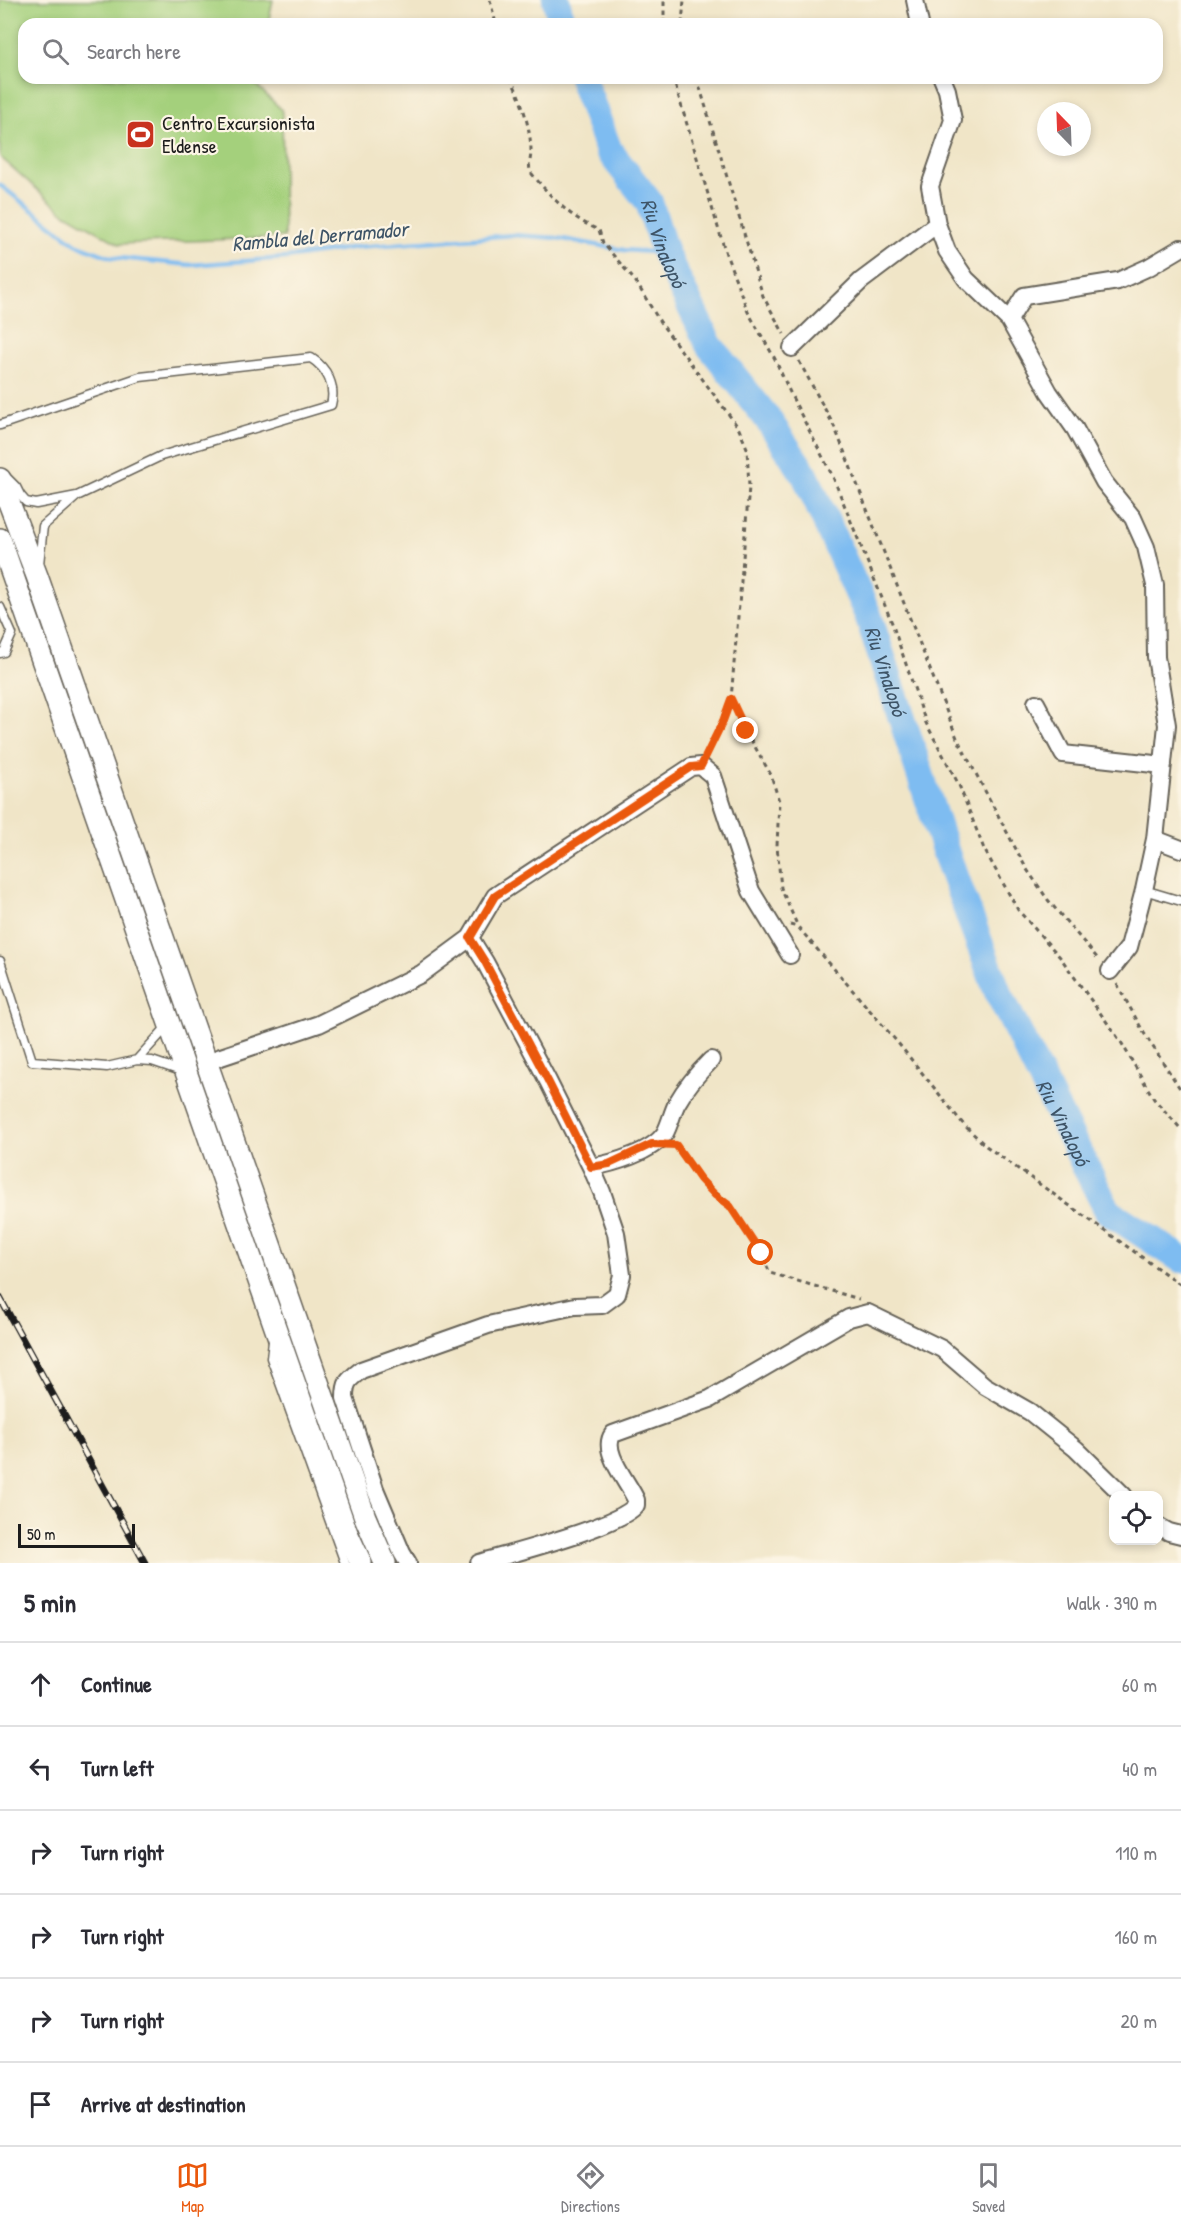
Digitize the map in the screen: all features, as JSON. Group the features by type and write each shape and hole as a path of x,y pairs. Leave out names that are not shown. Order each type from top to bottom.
{"street":[{"path":"915,0 919,18"},
{"path":"944,84 953,120 930,186 937,224 946,251 966,279 1009,320 1049,392 1075,429 1104,482 1133,518 1146,547 1155,585 1156,657 1167,725 1155,838 1129,947 1110,972"},
{"path":"792,348 861,281 937,224"},
{"path":"1009,320 1024,296 1118,281 1149,267 1181,248"},
{"path":"0,479 37,576 365,1517 385,1563"},
{"path":"0,539 348,1533 361,1563"},
{"path":"1036,703 1063,754 1163,765"},
{"path":"206,1062 319,1024 421,974 470,938 495,896 691,767 701,766 713,776 751,891 790,955"},
{"path":"1155,838 1181,849"},
{"path":"408,1563 375,1489 345,1398 348,1379 361,1370 488,1325 575,1306 602,1305 617,1294 622,1275 616,1233 591,1167 548,1081 470,938"},
{"path":"591,1167 609,1164 652,1144 664,1134 687,1087 711,1060"},
{"path":"479,1563 564,1539 626,1515 636,1505 636,1500 609,1445 613,1434 710,1399 849,1318 868,1313 942,1349 985,1386 1030,1412 1076,1449 1120,1491"},
{"path":"1163,1529 1181,1535"}],"lane":[{"path":"0,425 140,377 311,358 322,365 334,392 331,405 161,456 77,496 36,504 26,502 16,487 0,471"},
{"path":"37,576 43,525 77,496"},
{"path":"0,607 12,634 4,652 0,653"},
{"path":"1144,890 1181,901"},
{"path":"0,961 32,1061 107,1067 137,1060 175,1067 188,1074"},
{"path":"137,1060 164,1030 168,1017"},
{"path":"275,1325 272,1358 345,1563"}],"path":[{"path":"490,0 494,18"},
{"path":"664,0 664,18"},
{"path":"682,18 684,0"},
{"path":"513,84 519,96 531,151 529,170 562,209 584,224 599,230 603,243 636,282 660,322 738,427 747,448 749,487 731,699 701,766"},
{"path":"675,84 726,254 748,312 775,359 832,477 892,624 926,723 959,785 984,849 1018,910 1060,957 1121,1042 1154,1099 1181,1130"},
{"path":"699,84 763,296 835,428 871,525 957,738 1026,868 1048,900 1110,972 1144,1033 1181,1090"},
{"path":"731,699 746,731 771,774 779,801 777,846 781,888 798,927 898,1043 964,1125 979,1139 1181,1285"},
{"path":"768,920 798,927"},
{"path":"652,1144 676,1145 700,1179 715,1195 730,1206 761,1253 770,1272 859,1298 868,1313"}],"green space":[{"name":"Centro Excursionista Eldense","path":"0,0 273,0 269,18 18,18 18,84 255,84 282,110 284,237 119,244 63,212 0,157"}],"waterway":[{"name":"Riu Vinalopó","path":"556,0 560,18"},
{"name":"Riu Vinalopó","path":"584,84 609,151 649,202 665,253 709,345 767,418 805,475 868,615 947,856 997,990 1108,1211 1181,1259"},
{"name":"Rambla del Derramador","path":"0,185 76,244 110,257 190,265 286,258 357,247 513,235 557,238 624,250 665,253"}],"railway":[{"path":"0,1298 145,1563"}],"place":[{"name":"Centro Excursionista Eldense","path":"141,134"}],"route":[{"path":"746,731 731,699 701,766 691,767 495,896 470,938 548,1081 591,1167 609,1164 652,1144 676,1145 700,1179 715,1195 730,1206 761,1253"}]}
